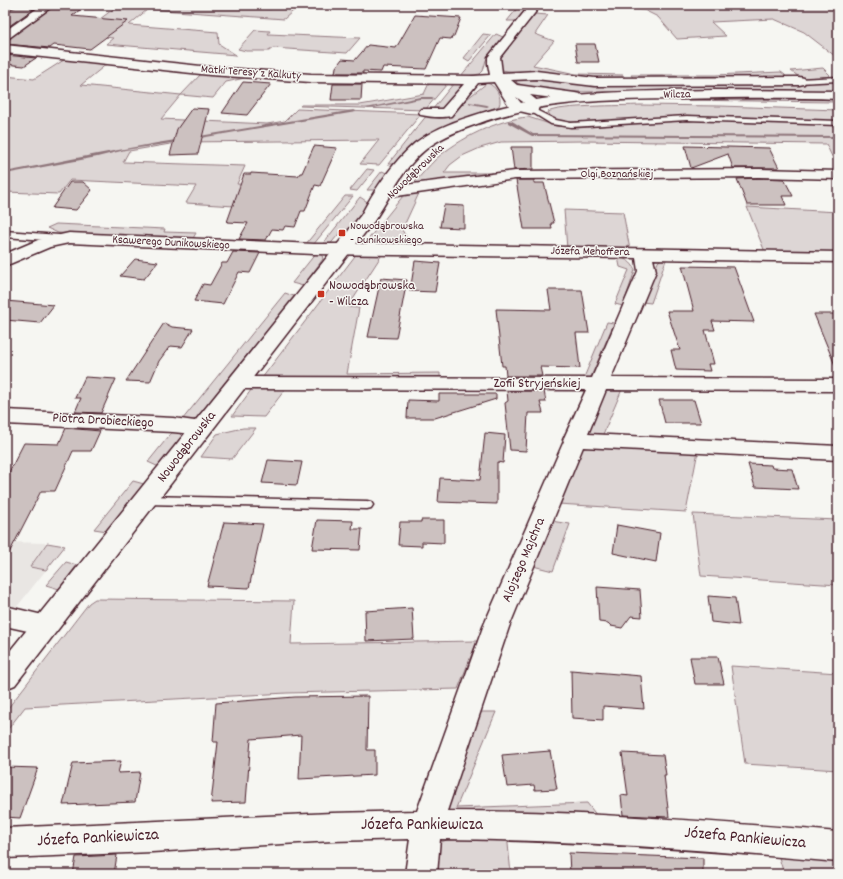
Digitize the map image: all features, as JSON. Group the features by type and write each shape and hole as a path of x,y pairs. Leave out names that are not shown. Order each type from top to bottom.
{"street":[{"path":"5,36 49,5"},
{"path":"516,106 498,77 493,65 494,57 536,5"},
{"name":"Matki Teresy z Kalkuty","path":"5,49 126,63 221,72 311,78 474,80 498,77 536,76 595,82 637,83 799,81"},
{"path":"498,77 533,106"},
{"path":"426,112 446,113 474,80"},
{"path":"513,88 542,94 575,97"},
{"name":"Wilcza","path":"533,106 575,97 727,94 838,95"},
{"name":"Wilcza","path":"516,106 564,106 635,102 722,102 838,106"},
{"name":"Nowodąbrowska","path":"368,217 392,176 420,146 449,129 482,116 516,106"},
{"name":"Nowodąbrowska","path":"5,677 368,217 441,146 475,127 533,106"},
{"name":"Olgi Boznańskiej","path":"397,190 515,175 759,173 838,175"},
{"name":"Ksawerego Dunikowskiego","path":"5,261 29,249 59,238 342,249"},
{"name":"Józefa Mehoffera","path":"342,249 838,257"},
{"name":"Alojzego Majchra","path":"420,874 427,825 496,627 574,440 647,271 643,254"},
{"name":"Zofii Stryjeńskiej","path":"237,383 838,385"},
{"name":"Piotra Drobieckiego","path":"5,417 173,425 202,428"},
{"path":"574,440 838,453"},
{"path":"5,616 46,625"},
{"name":"Józefa Pankiewicza","path":"5,843 316,827 515,825 677,834 838,847"}],"lane":[{"path":"799,81 838,79"},
{"path":"533,106 554,122 571,125 687,118 838,123"},
{"path":"5,234 59,238"},
{"path":"145,500 367,505"}],"shaded area":[{"path":"95,5 213,5 271,9 274,5 300,5 284,19 148,9 129,25 218,32 219,44 236,55 106,44 113,38 80,34 116,7"},
{"path":"520,5 531,5 517,21 507,21"},
{"path":"583,5 838,5 838,66 835,56 804,32 774,19 711,22 726,36 677,39 658,17 644,10"},
{"path":"535,14 548,15 535,34 554,41 533,65 576,74 623,75 625,78 584,78 546,72 502,70 500,66 501,57"},
{"path":"255,30 270,31 268,34 360,38 347,53 273,48 269,51 246,51 238,49"},
{"path":"483,34 491,35 469,61 464,58"},
{"path":"496,34 503,37 486,60 483,71 480,74 460,77"},
{"path":"67,58 108,63 81,85 181,95 161,119 267,124 285,121 297,109 421,114 379,165 360,164 379,140 182,142 129,151 123,162 245,166 237,184 277,186 267,208 186,203 196,186 70,180 59,194 5,192 5,76 34,79"},
{"path":"823,68 830,75 827,77 802,79 791,71"},
{"path":"781,72 786,78 634,79 631,75 715,75"},
{"path":"202,73 246,76 245,78 226,82 213,98 181,95"},
{"path":"519,78 606,82 726,84 793,83 838,80 838,91 549,92 532,89 517,83 516,80"},
{"path":"430,81 447,84 425,110 300,106 360,105 424,94"},
{"path":"454,83 464,84 464,86 442,111 432,110"},
{"path":"487,83 493,86 498,92 500,99 499,106 448,125 398,164 388,164 427,115 453,115 468,98"},
{"path":"672,97 838,99 838,102 673,100"},
{"path":"640,105 838,110 838,121 744,117 684,117 570,122 555,120 548,112 578,107"},
{"path":"528,117 556,126 578,128 653,121 693,120 838,124 838,169 826,144 583,141 501,142 480,148 462,156 450,165 444,173 501,173 415,184 415,182 436,159 467,137 504,122"},
{"path":"367,169 374,170 357,191 350,190"},
{"path":"382,171 389,174 378,190 367,190"},
{"path":"420,191 402,230 411,245 373,245 366,242 403,196"},
{"path":"345,196 353,196 313,245 305,245"},
{"path":"360,197 369,203 349,230 342,230 328,247 321,246"},
{"path":"747,207 838,212 838,253 765,252"},
{"path":"564,210 623,212 630,250 567,249"},
{"path":"56,224 165,229 164,232 196,233 192,240 58,233 47,228"},
{"path":"358,252 383,253 348,307 359,308 347,374 440,373 440,381 262,378"},
{"path":"316,253 322,255 323,259 303,286 292,283"},
{"path":"618,257 628,261 635,270 623,306 615,304 629,270 620,267"},
{"path":"667,257 651,303 642,302 658,262"},
{"path":"285,293 294,296 195,420 182,420"},
{"path":"607,322 614,323 590,379 583,380"},
{"path":"254,386 287,387 264,417 232,416"},
{"path":"623,387 601,439 587,435 606,391"},
{"path":"243,428 256,428 232,459 201,457 217,434"},
{"path":"173,431 182,436 159,467 148,462"},
{"path":"583,446 698,451 686,512 558,504"},
{"path":"133,481 144,484 107,531 94,529"},
{"path":"693,514 838,520 838,585 701,576"},
{"path":"551,521 570,524 553,571 533,566"},
{"path":"5,542 47,543 30,566 46,570 16,608 5,605"},
{"path":"47,543 65,546 46,570 30,567"},
{"path":"66,562 77,565 59,589 46,585"},
{"path":"95,599 294,601 291,644 477,641 458,689 287,693 25,707 5,733 5,712 89,603"},
{"path":"731,666 838,673 838,770 745,764"},
{"path":"476,712 496,712 456,808 587,803 601,821 448,812 445,805"},
{"path":"507,834 511,874 431,874 439,843 454,837"},
{"path":"777,851 838,856 838,874 784,874"}],"building":[{"path":"19,5 39,5 5,29 5,12"},
{"path":"55,5 86,5 72,16 128,21 90,49 54,45 50,48 5,44 5,41"},
{"path":"415,15 461,18 454,36 452,36 451,39 440,38 426,69 383,67 381,72 363,71 363,73 335,73 336,67 342,59 355,60 368,45 396,48"},
{"path":"575,44 595,44 599,62 578,62"},
{"path":"5,55 36,58 24,66 5,64"},
{"path":"243,82 271,84 247,115 222,113"},
{"path":"333,84 362,84 361,100 331,100"},
{"path":"192,108 209,109 198,154 170,155 177,129"},
{"path":"314,146 337,148 320,186 315,185 305,211 301,211 295,227 285,226 283,230 272,229 266,240 239,239 248,223 227,222 244,174 251,173 298,176 302,173"},
{"path":"685,146 769,148 779,168 733,168 728,154 691,168"},
{"path":"511,147 533,147 533,169 514,170"},
{"path":"737,179 784,179 793,196 782,196 786,205 747,205"},
{"path":"516,180 534,180 534,183 544,183 554,223 551,223 552,229 524,229"},
{"path":"70,182 83,182 92,190 76,210 52,208"},
{"path":"444,205 464,206 464,228 440,227"},
{"path":"233,252 260,253 250,273 239,272 223,304 194,301 203,284 210,285 222,263 227,263"},
{"path":"135,259 158,262 144,279 120,276"},
{"path":"415,261 440,263 435,292 410,291"},
{"path":"682,266 734,267 754,322 712,321 715,330 705,330 714,364 708,364 710,371 676,370 671,350 680,350 667,311 694,311"},
{"path":"381,278 407,280 396,338 368,337"},
{"path":"548,290 582,290 589,333 576,333 580,368 540,367 542,376 506,376 505,366 502,366 496,309 551,310"},
{"path":"5,301 54,305 40,323 5,320"},
{"path":"814,314 838,314 838,370 837,370"},
{"path":"164,323 172,327 193,329 182,347 170,346 159,361 150,382 126,381"},
{"path":"85,377 116,379 101,413 75,412 81,398 75,398"},
{"path":"507,391 544,391 546,402 540,402 543,413 528,413 526,451 510,450 505,403 508,401"},
{"path":"439,394 496,394 496,399 435,418 407,418 408,400 439,401"},
{"path":"659,400 694,400 701,423 665,423"},
{"path":"66,428 100,431 91,451 73,451 55,491 41,491 5,561 5,480 24,443 59,444"},
{"path":"485,433 505,435 503,463 497,462 497,504 438,502 440,478 480,480"},
{"path":"268,460 302,462 297,485 262,483"},
{"path":"748,464 771,465 772,468 792,469 798,489 755,487"},
{"path":"317,520 353,521 352,529 362,529 360,550 312,549"},
{"path":"421,520 444,520 444,543 422,542 422,546 398,545 400,522 421,522"},
{"path":"224,522 263,524 249,588 207,586"},
{"path":"617,525 660,533 656,562 613,553"},
{"path":"597,587 640,590 642,617 631,616 622,628 611,626 608,623 599,622"},
{"path":"708,596 735,598 739,625 711,622"},
{"path":"412,608 414,639 366,641 365,611"},
{"path":"690,657 718,657 724,684 695,684"},
{"path":"571,670 641,676 644,709 603,706 603,720 572,718"},
{"path":"368,696 367,750 375,750 375,775 299,779 301,735 251,739 246,802 211,803 218,742 213,742 216,703 295,697"},
{"path":"550,751 557,789 535,790 534,785 507,787 502,755"},
{"path":"622,753 663,755 669,817 623,815 621,795 628,796"},
{"path":"121,761 118,773 140,772 135,802 63,805 73,763"},
{"path":"5,767 38,768 20,818 5,817"},
{"path":"569,853 703,858 703,874 570,874"},
{"path":"117,855 114,874 73,874 76,857"}],"waterway":[{"path":"368,108 420,98 432,98"},
{"path":"471,103 487,106"},
{"path":"194,138 354,111"},
{"path":"510,122 532,135 838,137"},
{"path":"5,173 97,156 125,149 182,140"}],"place":[{"name":"Nowodąbrowska - Dunikowskiego","path":"342,233"},
{"name":"Nowodąbrowska - Wilcza","path":"321,294"}]}
